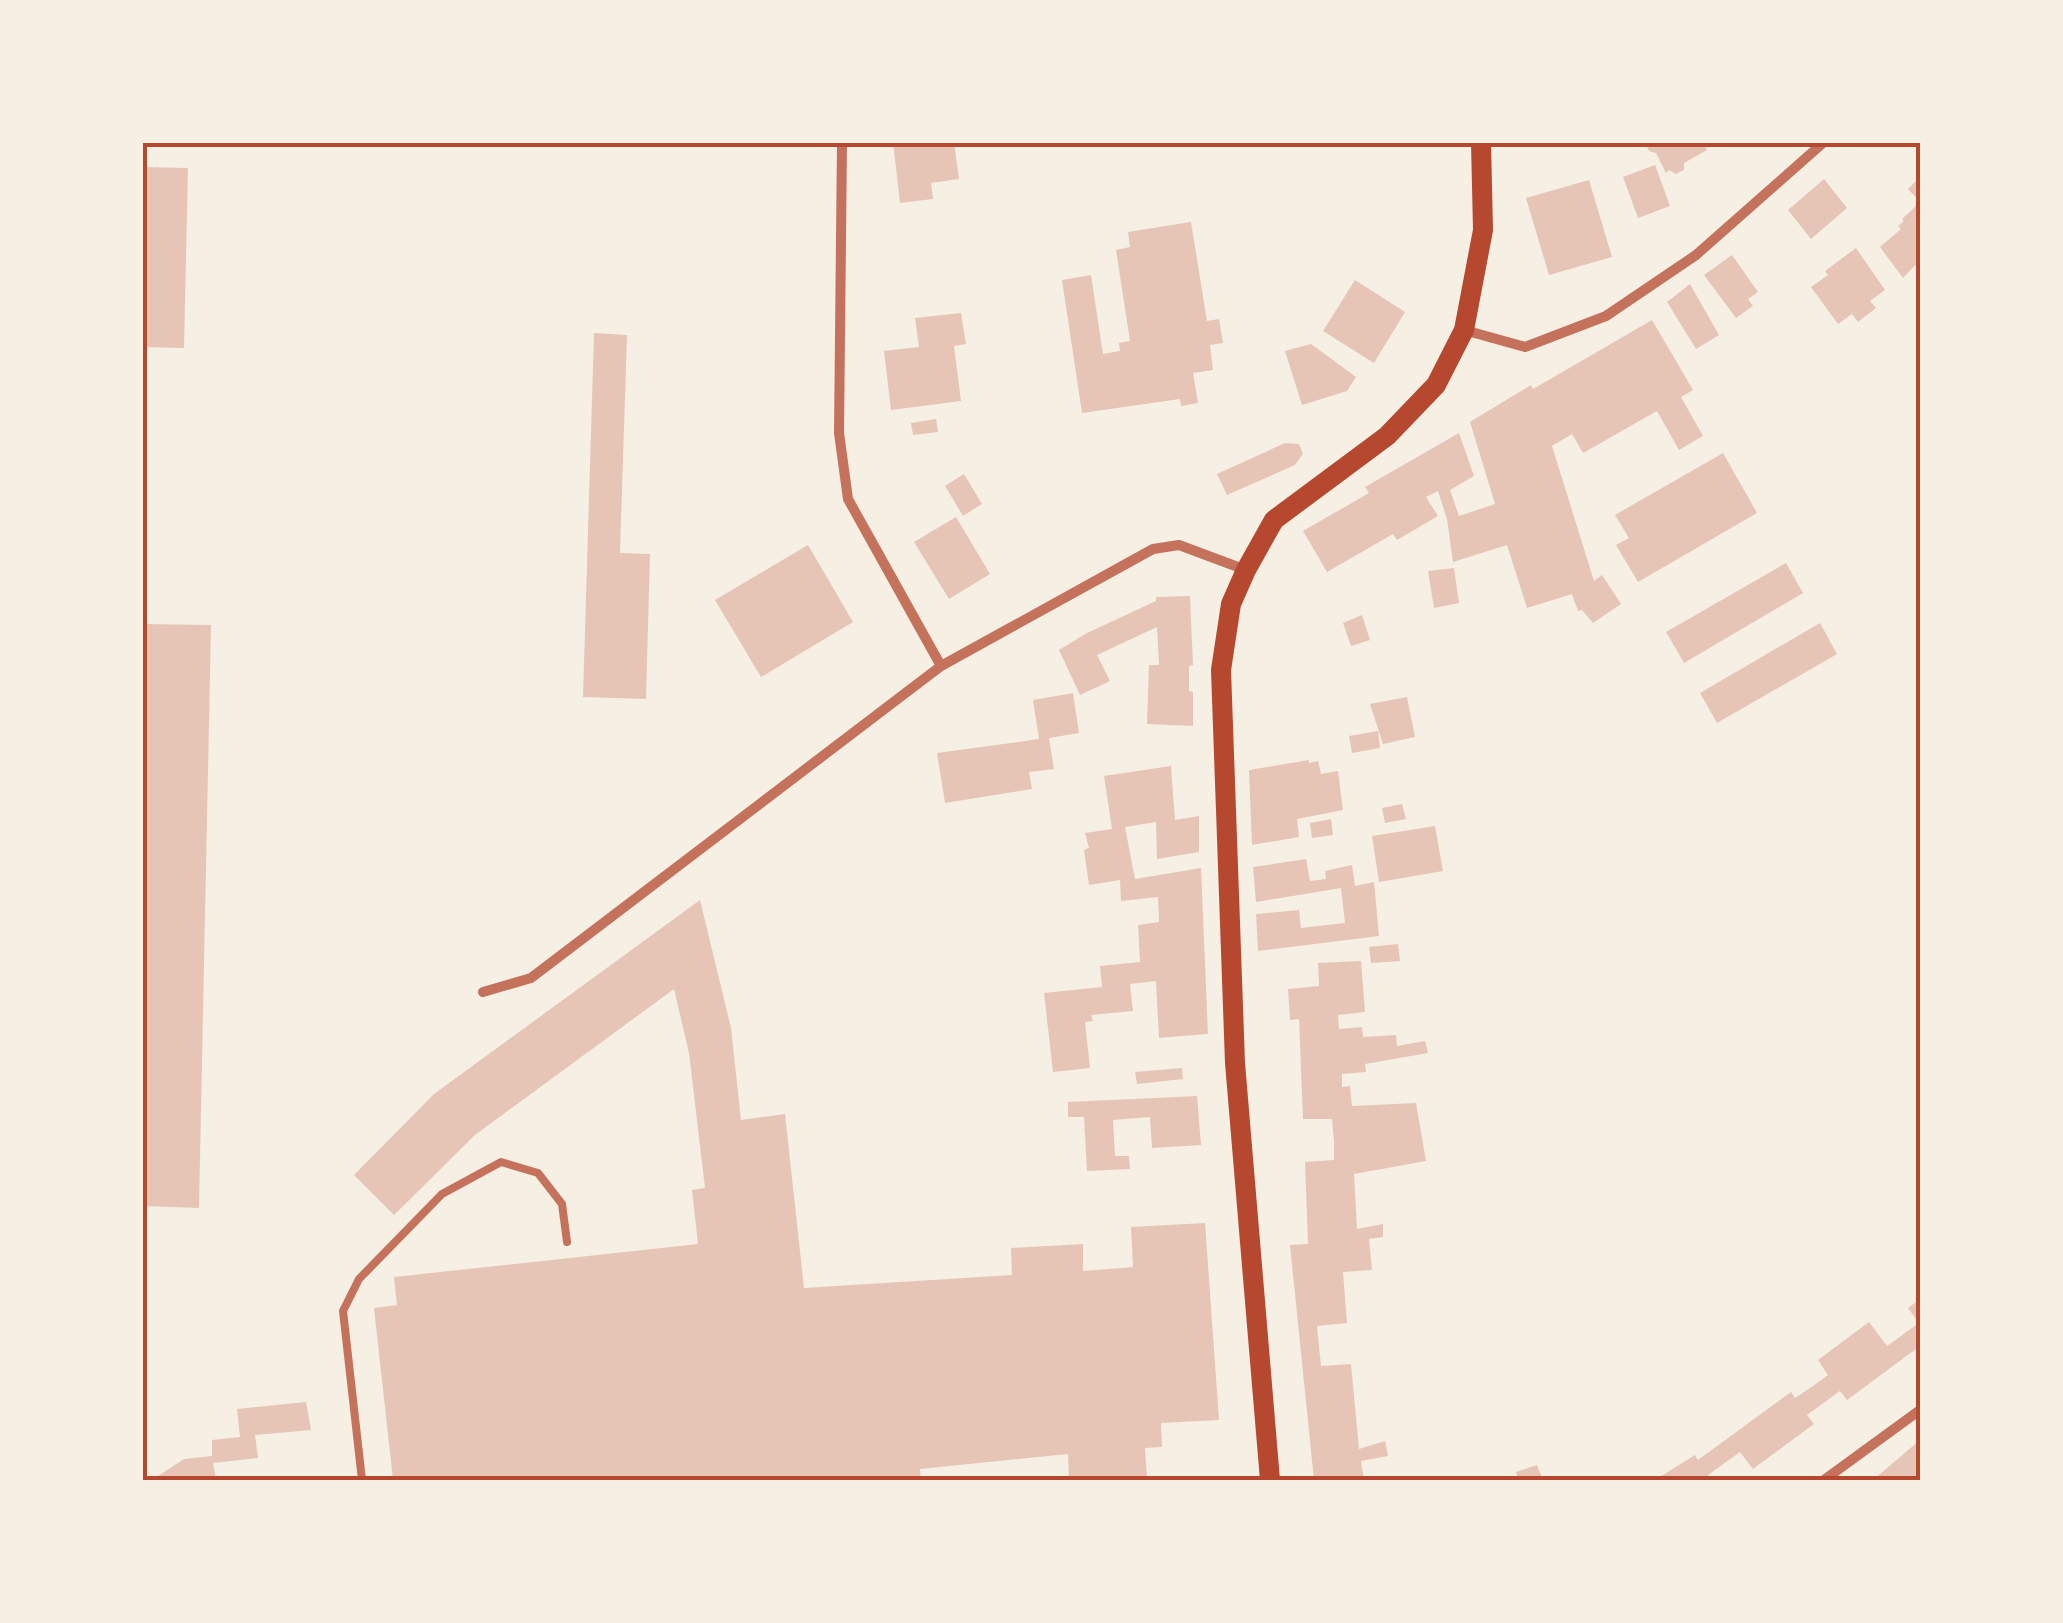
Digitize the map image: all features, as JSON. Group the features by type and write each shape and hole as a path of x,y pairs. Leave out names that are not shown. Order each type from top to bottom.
{"main road":[{"path":"1270,1480 1235,1062 1221,670 1231,604 1274,520 1387,436 1436,385 1464,330 1484,230 1481,142"}],"street":[{"path":"842,142 839,433 848,498 941,666"},
{"path":"1464,330 1524,347 1606,316 1696,255 1824,142"},
{"path":"483,992 531,978 941,666 1153,549 1179,544 1246,570"},
{"path":"1824,1480 1920,1410"}],"lane":[{"path":"362,1480 343,1311 359,1279 442,1194 501,1162 538,1173 562,1204 567,1242"}],"building":[{"path":"893,142 954,142 959,179 931,183 933,199 900,203"},
{"path":"1645,142 1703,142 1707,150 1684,163 1684,170 1666,173"},
{"path":"1655,165 1670,206 1638,218 1623,177"},
{"path":"142,167 188,168 184,348 142,347"},
{"path":"1920,177 1920,202 1908,189"},
{"path":"1824,179 1847,208 1811,239 1788,210"},
{"path":"1589,180 1612,257 1549,275 1526,198"},
{"path":"1920,202 1920,260 1903,278 1880,247 1901,229 1898,226 1902,219"},
{"path":"1191,222 1207,321 1219,319 1223,343 1210,345 1213,370 1193,373 1198,403 1181,406 1180,399 1082,413 1062,280 1091,275 1103,354 1120,351 1119,343 1130,341 1116,250 1130,247 1128,232"},
{"path":"1856,248 1885,290 1870,301 1876,308 1858,322 1852,314 1838,324 1811,287"},
{"path":"1732,255 1758,292 1748,299 1753,306 1736,318 1704,275"},
{"path":"1355,280 1405,312 1374,363 1323,331"},
{"path":"1690,284 1719,335 1696,349 1667,302"},
{"path":"961,313 966,344 954,346 961,401 891,410 884,351 919,347 915,318"},
{"path":"1652,320 1693,390 1681,397 1703,436 1679,450 1657,411 1583,453 1572,434 1552,446 1594,581 1602,575 1621,604 1593,623 1582,610 1578,611 1572,594 1527,608 1507,545 1453,562 1447,519 1438,491 1426,497 1438,516 1397,540 1393,534 1327,572 1303,531 1369,493 1365,487 1459,433 1474,476 1450,490 1459,516 1495,504 1470,422"},
{"path":"594,333 627,335 620,553 650,554 646,699 583,697"},
{"path":"1311,344 1356,377 1347,391 1302,405 1285,351"},
{"path":"936,419 938,432 913,435 911,423"},
{"path":"1285,443 1299,444 1303,454 1295,465 1227,495 1217,474"},
{"path":"1723,453 1757,513 1638,582 1616,545 1629,538 1615,515"},
{"path":"964,474 982,504 963,516 945,486"},
{"path":"956,517 990,574 949,599 914,542"},
{"path":"808,545 853,622 761,677 715,600"},
{"path":"1786,563 1803,593 1684,663 1666,632"},
{"path":"1454,568 1459,603 1434,608 1428,571"},
{"path":"1190,596 1193,665 1189,666 1189,691 1193,692 1193,726 1147,724 1149,665 1159,665 1157,627 1097,655 1110,681 1080,695 1059,650 1156,601 1156,597"},
{"path":"1362,615 1370,640 1351,646 1343,623"},
{"path":"1820,623 1837,654 1717,723 1700,693"},
{"path":"142,624 211,625 199,1208 142,1206"},
{"path":"1073,693 1079,733 1049,738 1054,769 1029,772 1032,789 945,803 937,753 1039,739 1033,700"},
{"path":"1407,697 1415,737 1383,744 1370,704"},
{"path":"1378,731 1380,748 1352,753 1349,736"},
{"path":"1318,761 1321,774 1338,771 1343,810 1297,819 1299,837 1252,845 1249,770"},
{"path":"1171,766 1175,820 1199,816 1199,852 1157,859 1156,822 1125,827 1135,879 1201,868 1208,1034 1159,1038 1156,981 1130,984 1133,1011 1091,1015 1093,1021 1085,1022 1090,1068 1053,1072 1044,993 1102,987 1100,966 1140,962 1138,925 1159,922 1158,897 1121,901 1120,880 1089,885 1085,833 1112,829 1104,776"},
{"path":"1402,804 1406,819 1385,823 1382,808"},
{"path":"1331,819 1333,835 1312,838 1310,823"},
{"path":"1435,826 1443,871 1379,882 1372,836"},
{"path":"1306,859 1310,881 1326,879 1325,871 1352,865 1355,886 1374,882 1379,936 1258,951 1256,914 1299,910 1301,928 1345,923 1341,888 1256,902 1253,867"},
{"path":"700,900 731,1028 741,1120 785,1114 804,1288 1012,1275 1011,1248 1083,1244 1083,1271 1133,1267 1131,1227 1205,1223 1219,1420 1161,1423 1162,1447 1145,1448 1147,1480 1069,1480 1068,1454 920,1469 921,1480 393,1480 374,1308 397,1305 394,1277 698,1244 692,1190 705,1188 689,1053 674,989 475,1135 394,1215 354,1175 434,1094"},
{"path":"1398,944 1400,961 1371,963 1369,947"},
{"path":"1361,961 1365,1012 1338,1015 1339,1029 1362,1027 1363,1037 1396,1035 1397,1046 1425,1041 1428,1053 1365,1064 1366,1072 1342,1074 1342,1087 1350,1086 1352,1106 1416,1103 1426,1161 1354,1174 1357,1229 1383,1224 1383,1237 1369,1239 1372,1270 1343,1272 1347,1323 1317,1326 1321,1366 1351,1364 1359,1449 1385,1441 1388,1456 1361,1461 1364,1480 1314,1480 1290,1245 1308,1244 1305,1162 1334,1160 1334,1141 1332,1119 1303,1119 1299,1019 1290,1020 1288,989 1319,986 1318,963"},
{"path":"1182,1068 1183,1079 1137,1084 1135,1072"},
{"path":"1197,1096 1201,1145 1152,1148 1150,1117 1113,1120 1115,1156 1129,1156 1130,1169 1087,1171 1084,1117 1068,1117 1068,1102"},
{"path":"1920,1299 1920,1346 1847,1400 1840,1391 1807,1415 1814,1424 1753,1469 1740,1452 1708,1475 1711,1480 1655,1480 1695,1455 1698,1460 1791,1392 1795,1398 1828,1375 1818,1360 1869,1322 1887,1346 1919,1323 1908,1308"},
{"path":"306,1402 311,1430 255,1435 258,1458 213,1463 216,1480 152,1480 184,1459 212,1456 212,1440 240,1437 237,1409"},
{"path":"1920,1440 1920,1480 1873,1480 1893,1463"},
{"path":"1537,1465 1543,1480 1518,1480 1516,1472"}]}
